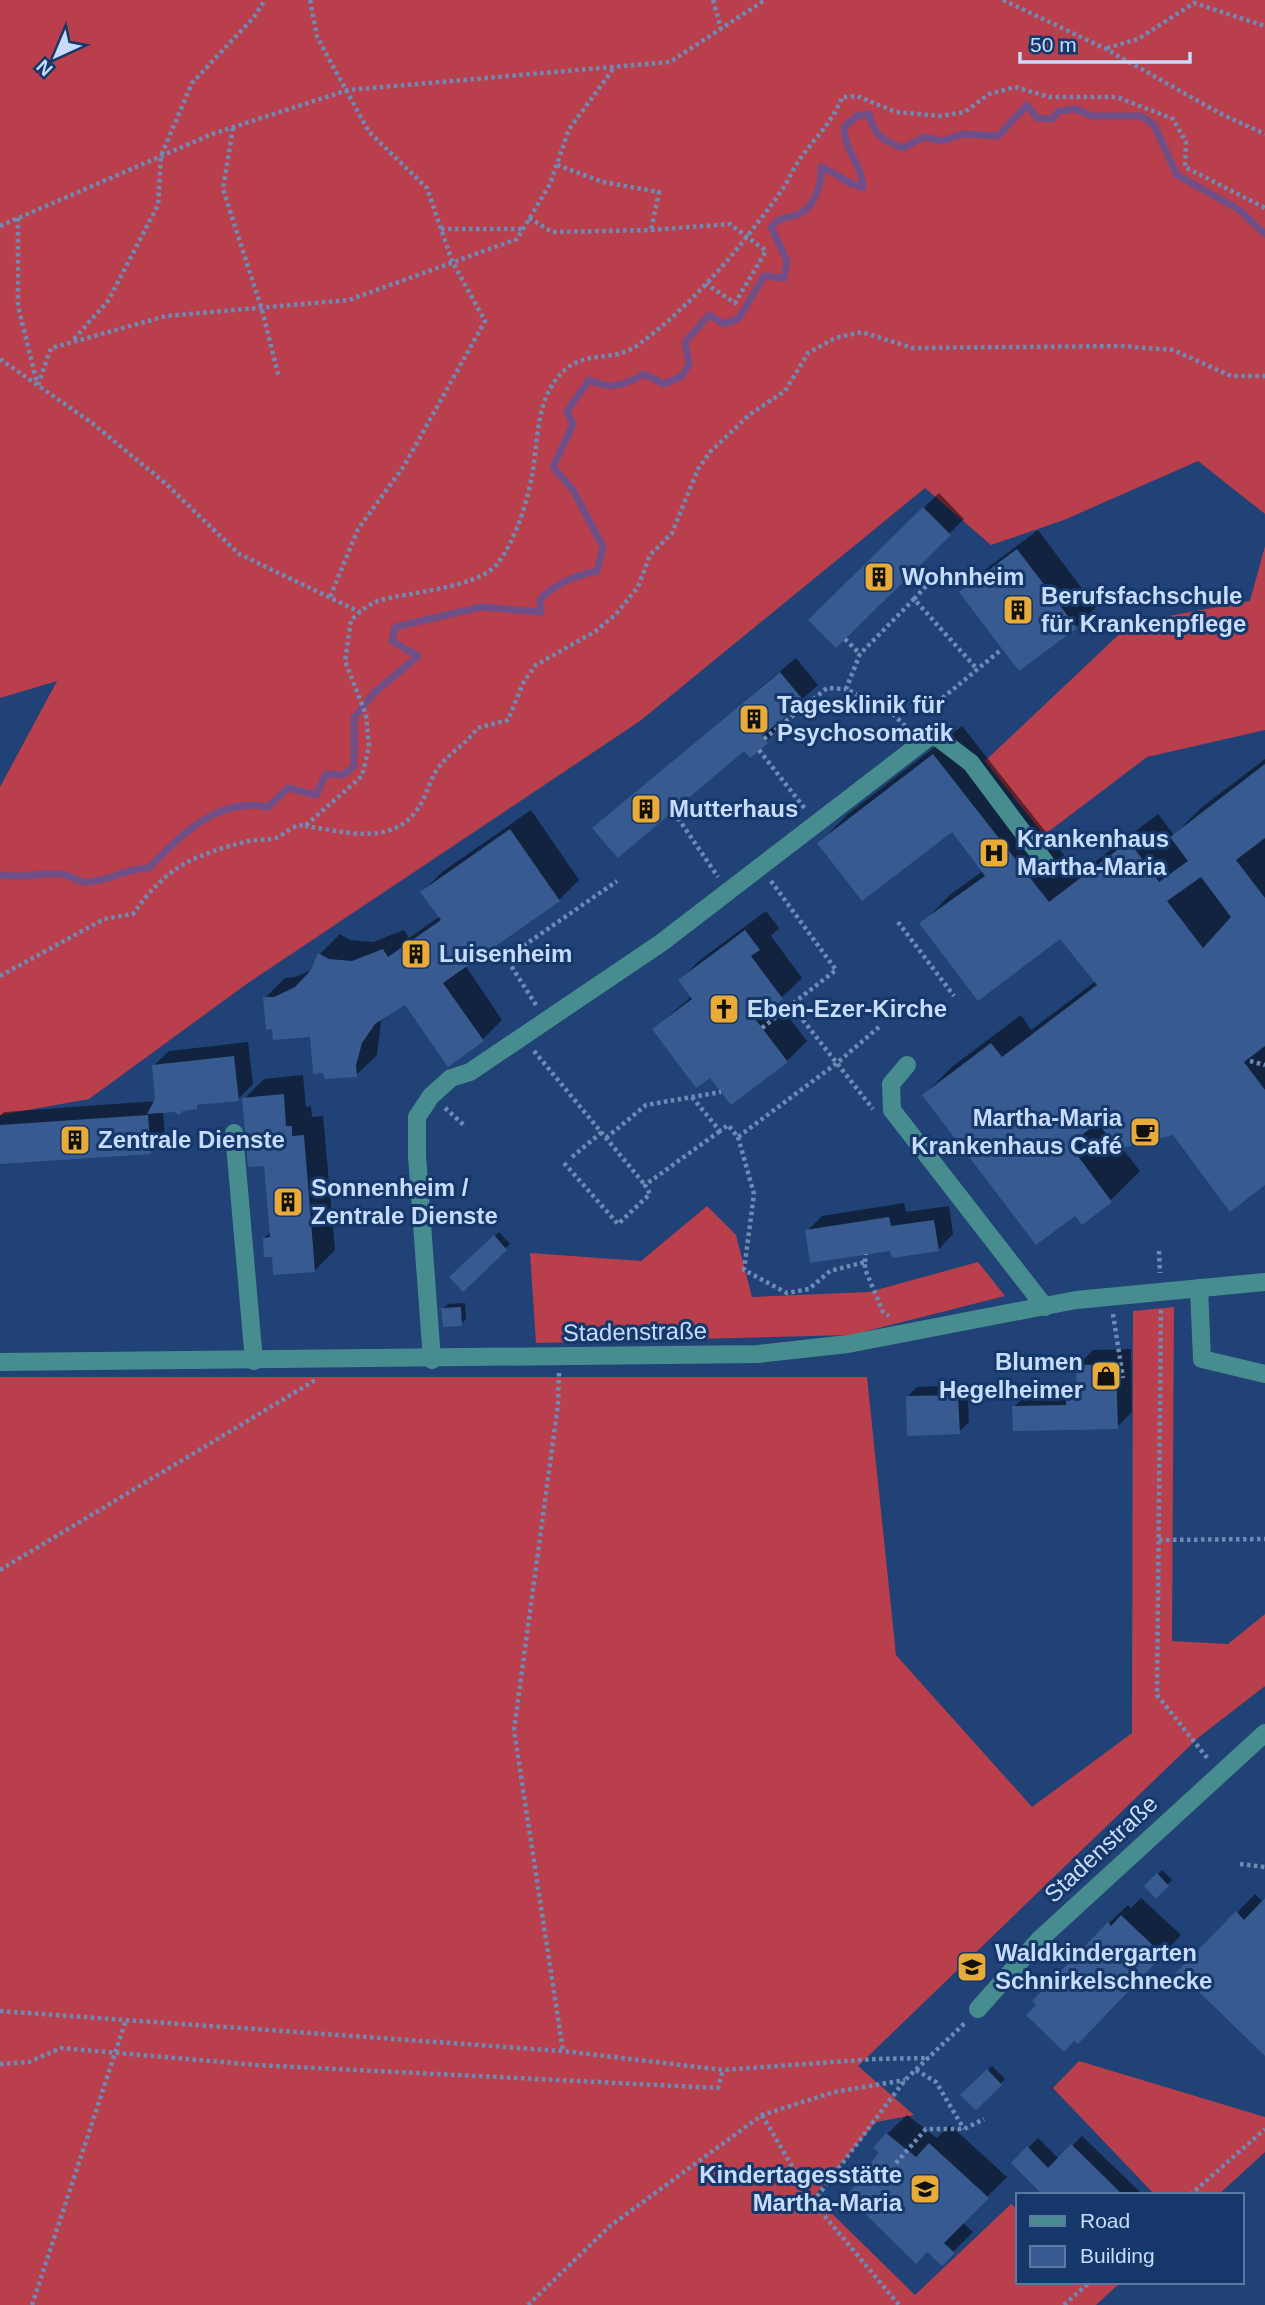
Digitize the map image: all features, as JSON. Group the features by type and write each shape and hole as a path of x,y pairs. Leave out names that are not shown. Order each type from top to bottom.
{"street":[{"path":"432,1360 416,1156 417,1117 431,1096 451,1078 470,1072 661,943 927,738 971,763 1045,862"},
{"path":"907,1065 891,1084 892,1110 1045,1307"},
{"path":"234,1133 254,1361"},
{"name":"Stadenstraße","path":"0,1362 432,1360 758,1354 848,1344 1110,1296 1265,1282"},
{"path":"1199,1288 1202,1359 1265,1374"},
{"name":"Stadenstraße","path":"978,2009 1039,1940 1265,1733"}],"path":[{"path":"74,340 108,301 158,205 161,156 192,83 254,17 265,0"},
{"path":"310,0 317,37 369,132 427,188 452,261 485,321 404,466 358,529 330,597"},
{"path":"713,0 722,29"},
{"path":"0,226 161,156 233,128 348,90 670,62 765,0"},
{"path":"1003,0 1106,48 1223,115 1265,134"},
{"path":"1186,0 1265,26"},
{"path":"1106,48 1138,39 1194,3"},
{"path":"38,385 51,348 74,340 166,316 262,310 349,300 517,239 550,184 569,129 615,67"},
{"path":"305,826 362,776 369,746 365,711 345,660 351,620 381,600 444,588 484,574 496,565 517,525 532,474 538,427 551,387 576,361 635,348 664,325 706,284 783,189 798,161 834,117 842,97 857,96 896,112 940,116 965,112 989,94 1015,87 1049,97 1117,97 1173,118 1186,142 1185,167 1265,208"},
{"path":"233,128 223,189 262,310 279,378"},
{"path":"556,165 603,182 659,192 651,230"},
{"path":"18,218 18,306 38,385"},
{"path":"529,218 552,232 651,230 730,224 766,251 736,303 706,284"},
{"path":"441,229 523,229"},
{"path":"0,976 104,919 133,915 147,894 182,862 209,850 264,837 274,839 299,824 372,836 398,828 415,813 429,792 437,768 471,738 477,728 508,720 524,681 536,665 596,631 617,614 638,587 650,555 672,533 684,500 710,452 749,415 785,391 808,353 835,338 862,332 913,348 1120,346 1173,350 1231,376 1265,376"},
{"path":"0,359 92,423 165,484 239,554 360,612"},
{"path":"846,689 860,654 927,585 915,571"},
{"path":"914,599 976,669"},
{"path":"845,639 860,654"},
{"path":"764,739 827,688 846,689 891,712 927,738 934,705 1002,649"},
{"path":"759,750 816,824"},
{"path":"678,818 729,892"},
{"path":"761,867 836,970 791,1005"},
{"path":"546,1020 506,958 617,881"},
{"path":"898,922 954,996"},
{"path":"737,1137 837,1063 879,1027"},
{"path":"523,1036 650,1194 618,1224 564,1163"},
{"path":"1250,1060 1265,1065"},
{"path":"606,1138 646,1105 721,1092"},
{"path":"431,1096 465,1126"},
{"path":"692,1097 720,1131"},
{"path":"645,1185 728,1125 737,1137 754,1194 744,1270 787,1293 809,1289 830,1271 865,1262"},
{"path":"572,1157 601,1132"},
{"path":"866,1254 864,1269 883,1312 908,1331"},
{"path":"1161,1290 1157,1695 1220,1773"},
{"path":"1110,1296 1123,1378"},
{"path":"560,1357 558,1404 513,1730 563,2051"},
{"path":"0,1570 348,1360"},
{"path":"1158,1540 1265,1539"},
{"path":"1240,1864 1265,1867"},
{"path":"813,2202 905,2080 978,2009"},
{"path":"0,2011 563,2051 723,2070 875,2059 929,2058"},
{"path":"32,2305 126,2020"},
{"path":"0,2064 29,2062 61,2048 256,2065 718,2088 723,2070"},
{"path":"916,2070 936,2081 964,2129"},
{"path":"528,2305 610,2226 762,2115 834,2092 905,2080"},
{"path":"762,2115 813,2202 899,2305"},
{"path":"896,2162 926,2129 964,2129 984,2119"},
{"path":"1192,2193 1265,2129"},
{"path":"1064,2305 1088,2284"}],"shaded area":[{"path":"0,0 1265,0 1265,514 1198,461 1064,520 991,545 925,488 640,721 248,983 89,1099 0,1115 0,787 57,681 0,698"},
{"path":"1265,546 1265,730 1147,757 1044,835 985,761 1131,623 1250,601"},
{"path":"707,1206 736,1235 752,1297 869,1292 978,1262 1005,1296 851,1335 536,1343 530,1253 641,1261"},
{"path":"1174,1307 1172,1641 1228,1644 1265,1614 1265,1686 1199,1737 858,2066 914,2115 876,2122 814,2196 915,2295 1011,2204 1016,2208 1016,2284 1119,2284 1096,2305 0,2305 0,1377 867,1377 896,1655 1032,1807 1132,1733 1133,1311"},
{"path":"1079,2061 1265,2117 1265,2152 1220,2193 1153,2193 1053,2088"}],"building":[{"name":"Wohnheim","path":"923,507 951,535 836,648 808,620"},
{"name":"Berufsfachschule für Krankenpflege","path":"1017,549 1077,628 1019,671 959,592"},
{"path":"780,672 804,701 762,736 768,743 750,758 744,751 618,858 592,828"},
{"path":"933,754 1049,902 1129,841 1159,882 1188,861 1170,837 1265,764 1265,838 1236,860 1265,898 1265,1046 1244,1062 1265,1090 1265,1185 1230,1212 1173,1135 1118,1149 1098,1123 1069,1144 1112,1202 1082,1225 1075,1216 1036,1245 922,1095 991,1043 1002,1057 1097,985 1060,939 978,1001 919,923 985,876 952,832 862,901 817,843","holes":["1201,877 1231,917 1203,948 1167,901"]},
{"name":"Luisenheim","path":"510,829 560,901 443,983 484,1041 448,1067 405,1005 375,1024 362,1043 356,1065 357,1077 325,1079 323,1073 313,1074 310,1037 273,1040 272,1029 266,1030 263,997 274,997 295,987 311,970 318,953 329,959 352,961 383,949 388,957 441,920 420,892"},
{"name":"Eben-Ezer-Kirche","path":"745,930 760,950 751,956 783,999 756,1020 788,1062 731,1105 710,1078 696,1088 652,1029 692,999 678,980"},
{"path":"234,1056 239,1101 197,1105 197,1109 183,1111 179,1115 175,1112 147,1114 155,1099 152,1065"},
{"name":"Sonnenheim / Zentrale Dienste","path":"284,1094 286,1126 292,1126 292,1136 304,1135 315,1272 273,1275 272,1257 264,1257 263,1238 270,1237 264,1166 248,1167 242,1098"},
{"name":"Zentrale Dienste","path":"148,1115 151,1154 0,1164 0,1125"},
{"path":"889,1217 891,1226 934,1220 939,1251 892,1258 890,1251 810,1263 805,1230"},
{"path":"494,1235 507,1250 463,1292 449,1277"},
{"path":"461,1307 462,1326 443,1327 441,1308"},
{"path":"1116,1364 1118,1429 1013,1431 1012,1406 1066,1405 1066,1393 1077,1393 1076,1365"},
{"path":"958,1395 960,1434 907,1436 906,1396"},
{"path":"1157,1873 1169,1886 1156,1899 1144,1886"},
{"path":"1265,1898 1265,2056 1195,1988 1191,1991 1174,1975 1236,1911 1244,1920"},
{"path":"1121,1915 1163,1955 1078,2044 1074,2041 1064,2052 1026,2015 1036,2005 1032,2001 1108,1922 1111,1926"},
{"path":"987,2069 1002,2085 976,2110 960,2095"},
{"path":"886,2133 916,2157 929,2143 989,2198 944,2243 955,2253 942,2266 927,2252 916,2264 847,2196 879,2152 873,2148"},
{"path":"1071,2144 1121,2193 1041,2193 1011,2163 1027,2146 1048,2168"}],"waterway":[{"path":"0,875 60,874 85,882 149,868 188,831 217,813 233,807 268,807 288,788 316,795 326,774 343,775 354,766 354,718 375,692 418,656 392,641 395,627 481,607 541,612 540,599 559,584 597,571 603,547 573,490 553,467 573,424 567,411 589,380 611,386 644,374 664,384 682,376 689,364 685,342 709,315 724,324 739,318 764,276 784,278 787,261 771,227 783,218 801,213 811,204 819,186 821,167 863,187 859,170 847,144 844,127 857,116 869,114 880,136 903,148 924,137 942,141 963,134 998,136 1027,105 1037,118 1052,119 1059,111 1076,109 1092,116 1141,116 1154,125 1177,175 1238,209 1265,234"}],"place":[{"name":"Wohnheim","path":"879,577"},
{"name":"Berufsfachschule für Krankenpflege","path":"1018,610"},
{"name":"Tagesklinik für Psychosomatik","path":"754,719"},
{"name":"Mutterhaus","path":"646,809"},
{"name":"Krankenhaus Martha-Maria","path":"994,853"},
{"name":"Luisenheim","path":"416,954"},
{"name":"Eben-Ezer-Kirche","path":"724,1009"},
{"name":"Martha-Maria Krankenhaus Café","path":"1145,1132"},
{"name":"Zentrale Dienste","path":"75,1140"},
{"name":"Sonnenheim / Zentrale Dienste","path":"288,1202"},
{"name":"Blumen Hegelheimer","path":"1106,1376"},
{"name":"Waldkindergarten Schnirkelschnecke","path":"972,1967"},
{"name":"Kindertagesstätte Martha-Maria","path":"925,2189"}]}
